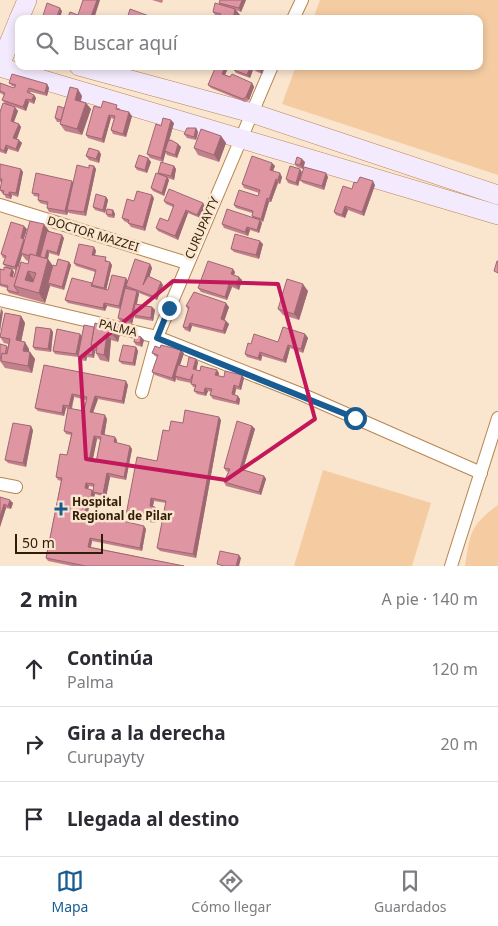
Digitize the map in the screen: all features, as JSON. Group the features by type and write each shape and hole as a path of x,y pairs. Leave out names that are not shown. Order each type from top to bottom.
{"main road":[{"path":"20,15 26,0"},
{"path":"15,30 0,66 498,215"},
{"path":"94,70 252,113 498,195"}],"street":[{"path":"295,15 302,0"},
{"name":"CURUPAYTY","path":"142,392 157,338 187,263 270,70"},
{"name":"DOCTOR MAZZEI","path":"0,204 187,263"},
{"name":"PALMA","path":"0,300 157,338 301,394 481,473"},
{"path":"451,566 498,418"},
{"path":"0,484 16,487"}],"highlighted area":[{"path":"173,281 278,284 315,419 226,480 86,459 80,358"}],"shaded area":[{"path":"320,0 498,0 498,175 282,104 295,70 483,70 483,15 314,15"},
{"path":"323,470 431,503 412,566 294,566"},
{"path":"498,505 498,566 465,566 468,546 473,531 482,518"}],"building":[{"path":"83,0 97,0 91,15 78,15"},
{"path":"220,0 242,0 239,8 219,3"},
{"path":"47,3 60,8 57,15 43,15"},
{"path":"215,3 235,9 234,15 221,15 213,12"},
{"path":"130,9 146,15 128,15"},
{"path":"214,70 224,70 222,74 230,77 232,74 252,83 246,97 243,99 208,85"},
{"path":"234,70 249,70 247,75"},
{"path":"12,74 47,84 45,93 29,88 27,92 34,95 32,100 26,99 23,107 2,100 5,93 0,91 0,83 14,88 16,85 9,83"},
{"path":"70,87 78,89 75,100 86,103 77,129 60,124"},
{"path":"103,101 117,105 116,109 129,112 123,134 111,130 115,116 109,115 102,139 86,135 94,106 101,108"},
{"path":"3,103 15,107 11,121 19,124 13,138 19,140 16,149 6,145 4,151 0,149 0,112"},
{"path":"58,106 64,108 61,120 55,118"},
{"path":"163,118 171,120 161,158 147,154 156,124 161,126"},
{"path":"187,128 196,128 194,137 184,134"},
{"path":"201,129 221,136 214,155 194,148"},
{"path":"171,140 178,144 175,155 165,151 168,141"},
{"path":"89,148 99,151 96,159 86,156"},
{"path":"139,155 148,158 145,170 135,167"},
{"path":"252,156 272,163 270,170 280,173 269,199 267,198 261,219 252,216 253,211 234,205 239,190 258,196 260,190 242,184"},
{"path":"297,157 302,159 300,165 295,164"},
{"path":"161,162 174,166 171,176 158,173"},
{"path":"0,164 21,169 16,193 9,192 9,195 3,194 4,191 0,190 2,179 0,179"},
{"path":"77,165 89,168 89,165 94,166 84,212 67,210"},
{"path":"290,166 300,169 296,183 286,179"},
{"path":"304,167 326,173 322,186 300,180"},
{"path":"36,173 72,181 65,211 47,208 48,202 38,200 39,194 32,193"},
{"path":"156,173 167,177 162,193 151,188"},
{"path":"360,177 373,181 362,212 345,206 342,215 334,212 343,186 352,189 354,182 357,183"},
{"path":"169,189 203,203 197,215 186,210 175,236 156,228 160,218 168,221 174,205 164,201"},
{"path":"137,191 152,195 143,227 128,223 129,220 122,218 127,199 134,201"},
{"path":"96,194 106,197 103,210 93,207"},
{"path":"107,209 113,210 112,215 106,214"},
{"path":"227,209 260,220 257,230 247,227 245,232 222,224"},
{"path":"30,221 44,224 36,256 21,253"},
{"path":"11,222 24,226 21,238 24,239 15,267 3,264 6,256 1,254"},
{"path":"47,231 62,235 57,253 47,250 45,258 40,257"},
{"path":"235,234 260,241 256,255 231,249"},
{"path":"79,244 94,247 92,255 106,257 105,261 110,262 104,288 92,285 96,270 74,263"},
{"path":"30,254 48,259 39,293 14,286 21,262 28,264","holes":["28,271 36,273 33,282 25,280"]},
{"path":"58,259 69,262 62,287 48,283 53,265 56,266"},
{"path":"135,259 150,264 143,285 148,276 161,282 155,297 126,286"},
{"path":"208,261 233,269 231,274 239,277 236,286 229,284 225,297 198,288"},
{"path":"498,261 498,273 494,271"},
{"path":"17,266 20,266 14,286 18,293 7,290 8,286 0,284 0,269 4,270 4,267 12,269 10,276 14,277"},
{"path":"112,275 126,278 119,306 104,303 103,308 65,300 72,278 92,283 91,286 108,290"},
{"path":"287,279 303,284 294,314 278,309"},
{"path":"125,288 137,291 130,321 118,318"},
{"path":"194,292 226,303 221,319 226,321 223,331 190,323 188,328 183,327 189,307 186,306"},
{"path":"135,304 152,307 151,318 133,315"},
{"path":"5,313 21,316 16,340 25,342 23,351 30,352 28,366 1,361 2,353 7,354 10,339 0,337"},
{"path":"95,323 115,328 113,335 107,334 104,355 96,353 97,346 91,345"},
{"path":"84,325 94,327 91,345 93,348 92,355 85,353 84,357 78,356"},
{"path":"36,327 51,329 48,349 33,347"},
{"path":"283,327 305,334 301,349 288,345 283,360 260,352 258,358 245,354 248,343 251,344 254,334 278,342"},
{"path":"57,329 80,334 76,354 53,351"},
{"path":"135,335 141,337 140,343 134,342"},
{"path":"0,344 7,346 5,354 2,353 1,358 0,358"},
{"path":"123,345 136,347 133,363 119,361"},
{"path":"161,345 181,350 172,378 152,372 158,355 152,353 155,346 160,348"},
{"path":"189,357 196,359 193,369 200,371 201,366 217,370 215,375 224,377 225,371 242,375 239,387 234,385 232,394 238,396 236,402 210,395 212,389 205,388 204,393 194,391 196,385 191,384 193,374 190,380 175,376 178,365 187,367"},
{"path":"44,365 126,381 122,401 95,396 90,412 105,415 101,434 115,437 114,442 130,446 124,477 107,473 103,494 93,492 94,484 86,483 85,488 92,490 91,498 83,497 82,502 87,502 85,512 144,526 140,548 90,538 88,547 184,566 86,566 46,558 62,478 56,477 60,454 67,455 72,433 64,431 68,408 84,411 87,397 72,394 69,406 63,405 62,413 35,408","holes":["94,436 101,437 96,462 89,461"]},
{"path":"185,410 219,417 193,554 157,548 166,501 151,498 150,506 155,507 152,520 126,515 137,457 157,461 163,430 169,431 171,421 183,423"},
{"path":"237,421 252,426 240,469 264,476 259,492 224,482 230,469 224,468"},
{"path":"13,423 31,426 23,463 5,460"},
{"path":"0,497 10,500 8,506 4,504 0,517"},
{"path":"220,551 239,555 236,566 217,564"}],"place":[{"name":"Hospital Regional de Pilar","path":"61,509"}],"route":[{"path":"169,308 157,338 301,394 355,418"}]}
